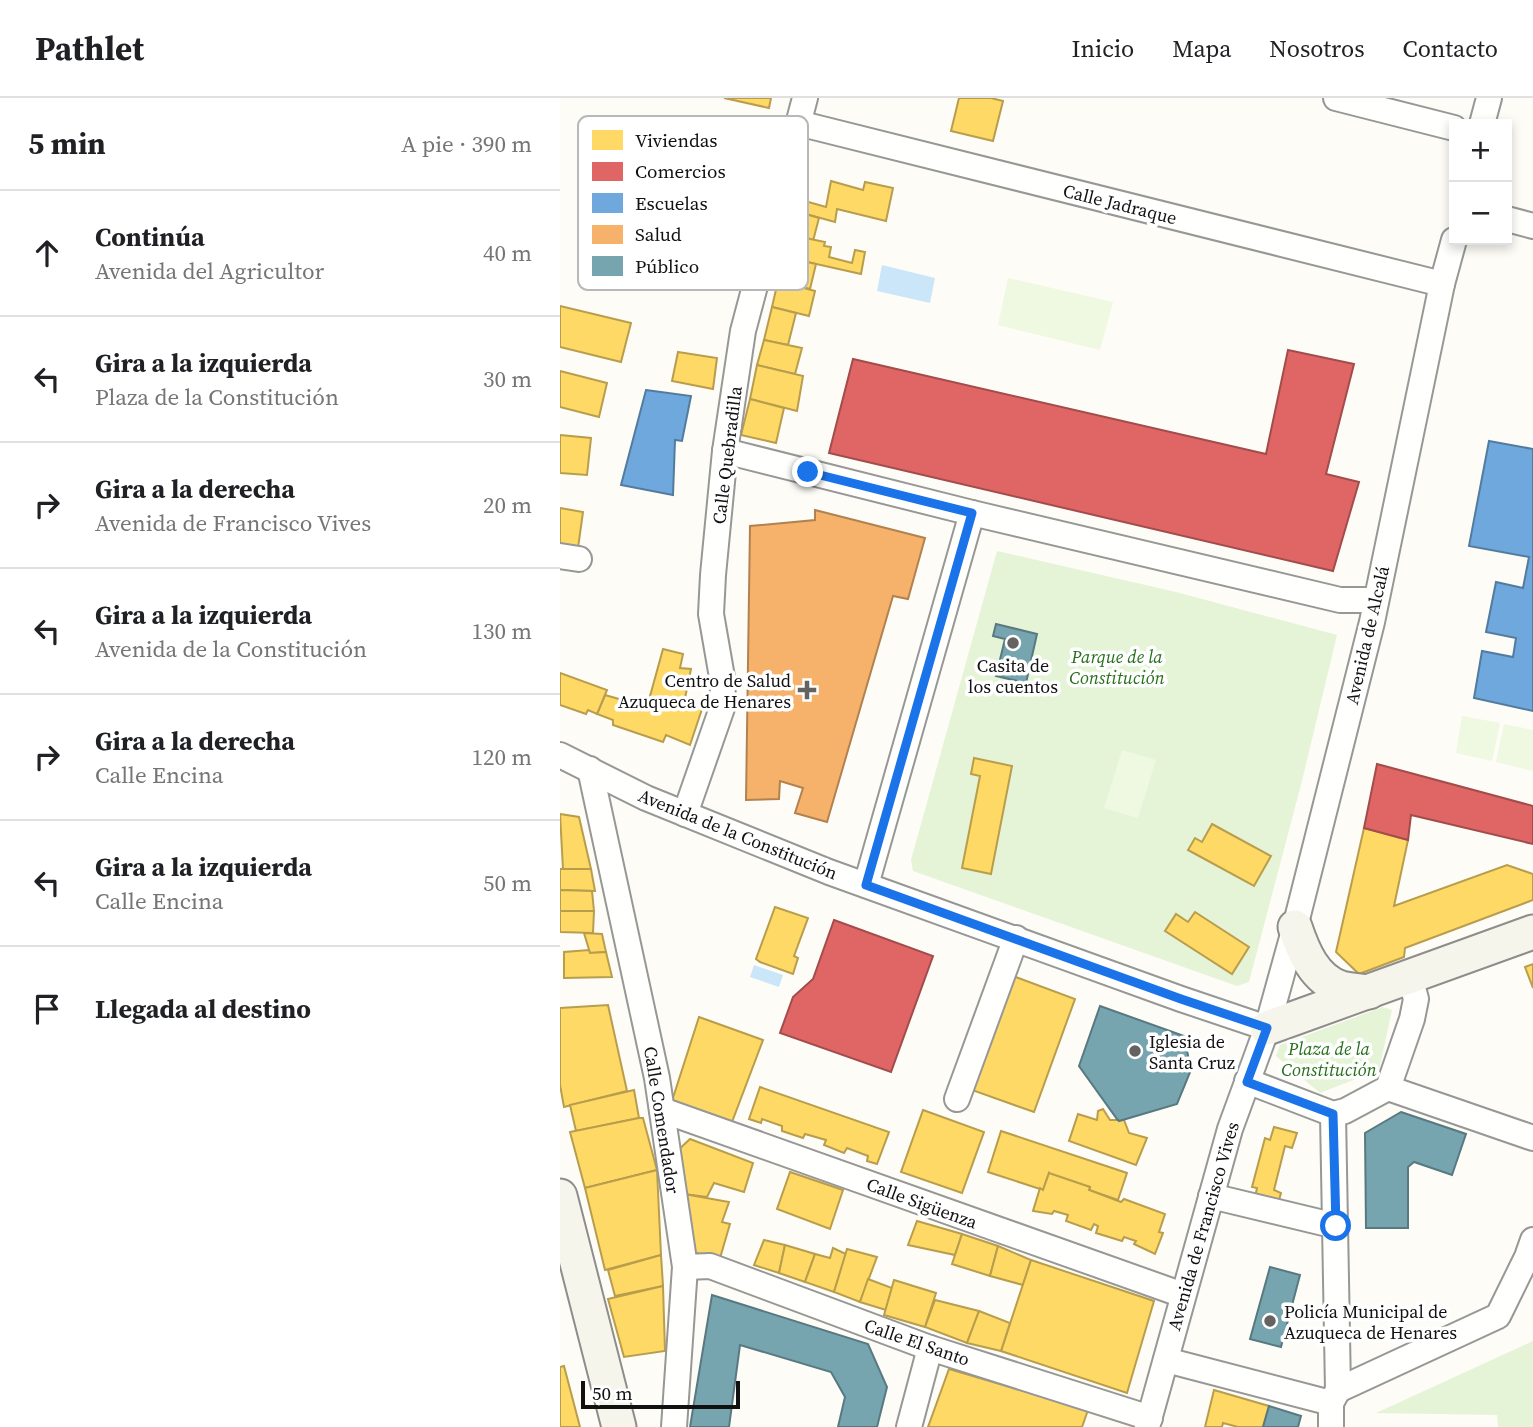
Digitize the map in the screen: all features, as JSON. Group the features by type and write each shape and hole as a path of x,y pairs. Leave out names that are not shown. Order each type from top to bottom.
{"street":[{"name":"Calle Quebradilla","path":"801,116 805,98"},
{"path":"1336,98 1449,127"},
{"path":"1483,119 1489,98"},
{"name":"Calle Jadraque","path":"808,125 1442,284"},
{"path":"1512,220 1533,226"},
{"name":"Avenida de Alcalá","path":"1267,1028 1295,927 1376,600 1442,284 1453,245"},
{"name":"Calle Quebradilla","path":"685,814 722,708 723,683 711,614 725,451 743,331 754,290"},
{"path":"725,451 1340,600 1376,600"},
{"path":"866,885 972,513"},
{"name":"Avenida de la Constitución","path":"568,758 685,814 866,885 1267,1028"},
{"name":"Calle Comendador","path":"568,758 600,817 657,1077 685,1267 674,1427"},
{"path":"600,817 611,803 630,790"},
{"path":"1295,927 1303,951 1316,970 1338,987 1368,992"},
{"path":"1267,1028 1533,932"},
{"path":"957,1099 1016,938"},
{"path":"1247,1082 1333,1114 1345,1111 1388,1088 1412,1019 1416,999 1410,977"},
{"name":"Avenida de Francisco Vives","path":"1148,1423 1230,1129 1267,1028"},
{"path":"1388,1088 1533,1138"},
{"name":"Calle Sigüenza","path":"662,1110 1183,1295"},
{"path":"1333,1114 1336,1226 1333,1407"},
{"path":"560,1196 619,1427"},
{"path":"1210,1196 1336,1226"},
{"path":"1166,1360 1333,1407 1498,1316 1533,1240"},
{"name":"Calle El Santo","path":"685,1267 710,1266 930,1348 1148,1423"},
{"path":"909,1427 930,1348"}],"green space":[{"path":"1008,278 1113,302 1100,350 998,325"},
{"name":"Parque de la Constitución","path":"997,551 1176,592 1337,635 1249,982 1237,986 913,871 911,860","holes":["996,624 1037,634 1026,683 996,676 1005,639 993,636","974,759 1012,766 991,874 962,868 980,776 971,774","1213,824 1270,856 1254,886 1188,850 1195,838 1202,842","1195,912 1249,947 1232,973 1165,931 1176,914 1188,922"]},
{"path":"1462,716 1500,723 1492,761 1456,753"},
{"path":"1504,724 1533,730 1533,771 1496,762"},
{"path":"1122,750 1156,760 1138,818 1104,808"},
{"name":"Plaza de la Constitución","path":"1383,1007 1392,1010 1379,1070 1320,1093 1276,1056 1280,1045"},
{"path":"1533,1341 1533,1427 1498,1427 1497,1415 1376,1413"}],"water":[{"path":"882,265 935,278 930,303 877,291"},
{"path":"754,965 783,975 779,987 750,977"}],"building: Viviendas":[{"path":"724,98 771,98 769,108"},
{"path":"959,98 991,98 1003,101 993,141 951,131"},
{"path":"831,181 863,190 865,182 893,188 886,221 837,209 835,222 808,215 808,202 826,207"},
{"path":"808,215 819,218 813,241 808,240"},
{"path":"808,238 825,242 824,246 831,247 829,257 852,263 855,250 865,252 861,274 808,262"},
{"path":"808,262 816,264 808,288"},
{"path":"776,290 815,291 809,316 772,307"},
{"path":"560,306 631,323 621,362 560,347"},
{"path":"772,307 796,313 788,345 764,340"},
{"path":"764,340 802,348 795,374 757,365"},
{"path":"678,352 717,358 713,389 672,381"},
{"path":"757,365 803,376 797,411 750,399"},
{"path":"560,371 607,383 599,417 560,407"},
{"path":"750,399 784,408 776,443 741,435"},
{"path":"560,435 591,438 587,475 560,473"},
{"path":"560,508 583,512 578,548 560,546"},
{"path":"663,649 683,654 680,668 691,669 685,698 703,706 690,745 666,735 663,742 613,725 613,720 597,714 605,695 647,707"},
{"path":"560,673 607,690 597,714 588,710 586,714 560,705"},
{"path":"974,758 1012,766 991,874 962,868 980,776 971,774"},
{"path":"560,814 579,817 591,869 563,869"},
{"path":"1212,824 1271,856 1254,886 1188,850 1195,838 1202,842"},
{"path":"1364,828 1408,840 1394,906 1507,865 1533,874 1533,900 1405,948 1404,957 1359,974 1336,952"},
{"path":"560,869 591,869 595,891 560,890"},
{"path":"560,890 592,891 594,911 560,911"},
{"path":"775,907 808,918 794,956 798,958 793,974 756,959"},
{"path":"560,911 594,911 593,933 560,932"},
{"path":"1195,912 1249,947 1232,974 1165,931 1176,914 1188,922"},
{"path":"584,933 602,934 606,952 590,953"},
{"path":"589,950 590,953 606,952 612,977 564,978 564,952"},
{"path":"1533,964 1533,988 1525,967"},
{"path":"1013,976 1075,999 1034,1112 972,1090"},
{"path":"608,1005 627,1091 564,1107 560,1085 560,1008"},
{"path":"699,1017 763,1040 732,1122 672,1101"},
{"path":"760,1087 889,1132 877,1164 867,1161 868,1156 847,1148 844,1153 824,1145 826,1140 805,1134 803,1138 782,1131 782,1126 762,1119 761,1123 749,1119"},
{"path":"634,1090 639,1118 576,1131 570,1105"},
{"path":"1103,1109 1110,1120 1124,1120 1129,1133 1147,1138 1136,1165 1069,1141 1078,1114 1097,1120 1098,1111"},
{"path":"923,1110 984,1132 962,1193 901,1172"},
{"path":"643,1118 657,1170 585,1188 570,1132"},
{"path":"1274,1127 1297,1133 1292,1148 1285,1146 1274,1190 1281,1193 1277,1207 1254,1202 1257,1188 1252,1187 1265,1138 1270,1140"},
{"path":"1001,1131 1127,1173 1118,1200 1089,1190 1090,1187 1053,1179 1049,1173 1043,1190 988,1172"},
{"path":"690,1139 753,1163 744,1192 714,1183 707,1197 684,1194 675,1153"},
{"path":"657,1170 661,1255 605,1270 585,1188"},
{"path":"790,1172 843,1190 830,1229 777,1209"},
{"path":"1049,1173 1090,1187 1089,1190 1121,1202 1124,1199 1165,1214 1159,1232 1163,1233 1155,1254 1134,1244 1136,1241 1124,1237 1122,1241 1096,1233 1098,1226 1094,1224 1091,1230 1066,1221 1068,1215 1054,1211 1052,1214 1033,1211 1040,1188 1043,1190"},
{"path":"684,1194 729,1202 722,1222 730,1224 720,1258 691,1252"},
{"path":"917,1221 962,1234 955,1255 908,1245"},
{"path":"962,1234 998,1246 990,1276 952,1264"},
{"path":"764,1240 785,1245 779,1273 754,1265"},
{"path":"785,1245 815,1254 805,1282 779,1273"},
{"path":"998,1246 1031,1260 1023,1285 990,1276"},
{"path":"833,1248 846,1254 834,1292 805,1282 815,1254 830,1258"},
{"path":"847,1249 877,1257 860,1302 834,1292"},
{"path":"661,1255 663,1286 615,1296 608,1270"},
{"path":"1031,1260 1154,1301 1127,1393 1001,1351"},
{"path":"868,1279 892,1288 886,1310 860,1302"},
{"path":"894,1280 936,1293 925,1327 884,1315"},
{"path":"663,1286 665,1351 624,1357 608,1299"},
{"path":"935,1300 979,1311 967,1343 925,1327"},
{"path":"979,1311 1010,1323 1001,1351 967,1343"},
{"path":"564,1366 580,1427 560,1427 560,1367"},
{"path":"949,1369 1088,1410 1082,1427 928,1427"},
{"path":"1214,1390 1269,1406 1263,1427 1238,1427 1223,1423 1222,1427 1205,1427"}],"building: Comercios":[{"path":"1288,350 1354,364 1326,474 1359,482 1333,571 829,453 853,359 1266,454"},
{"path":"1377,764 1533,806 1533,844 1411,815 1408,840 1364,828"},
{"path":"834,920 933,956 891,1072 780,1033 793,997 813,979"}],"building: Escuelas":[{"path":"646,390 691,396 682,441 675,440 673,495 621,485"},
{"path":"1489,441 1533,449 1533,711 1474,698 1482,651 1513,657 1516,638 1486,632 1496,582 1523,588 1529,557 1469,546"}],"building: Salud":[{"name":"Centro de Salud Azuqueca de Henares","path":"815,510 925,538 908,599 893,596 827,822 795,813 803,788 780,781 779,799 746,800 750,526 815,520"}],"building: Público":[{"name":"Casita de los cuentos","path":"996,624 1037,634 1026,683 996,676 1005,639 993,636"},
{"name":"Iglesia de Santa Cruz","path":"1100,1006 1184,1036 1191,1070 1177,1104 1119,1121 1117,1119 1079,1066"},
{"path":"1401,1112 1466,1134 1452,1175 1414,1162 1408,1167 1408,1228 1366,1228 1365,1133"},
{"path":"1270,1267 1300,1275 1281,1347 1250,1339"},
{"path":"712,1295 868,1344 887,1387 877,1427 838,1427 845,1397 831,1372 740,1345 729,1427 690,1427"},
{"path":"1269,1406 1301,1416 1298,1427 1263,1427"}],"place":[{"name":"Casita de los cuentos","path":"1013,643"},
{"name":"Centro de Salud Azuqueca de Henares","path":"807,690"},
{"name":"Iglesia de Santa Cruz","path":"1135,1051"},
{"name":"Policía Municipal de Azuqueca de Henares","path":"1270,1321"}],"route":[{"path":"808,472 972,513 866,885 1267,1028 1247,1082 1333,1114 1336,1226"}]}
